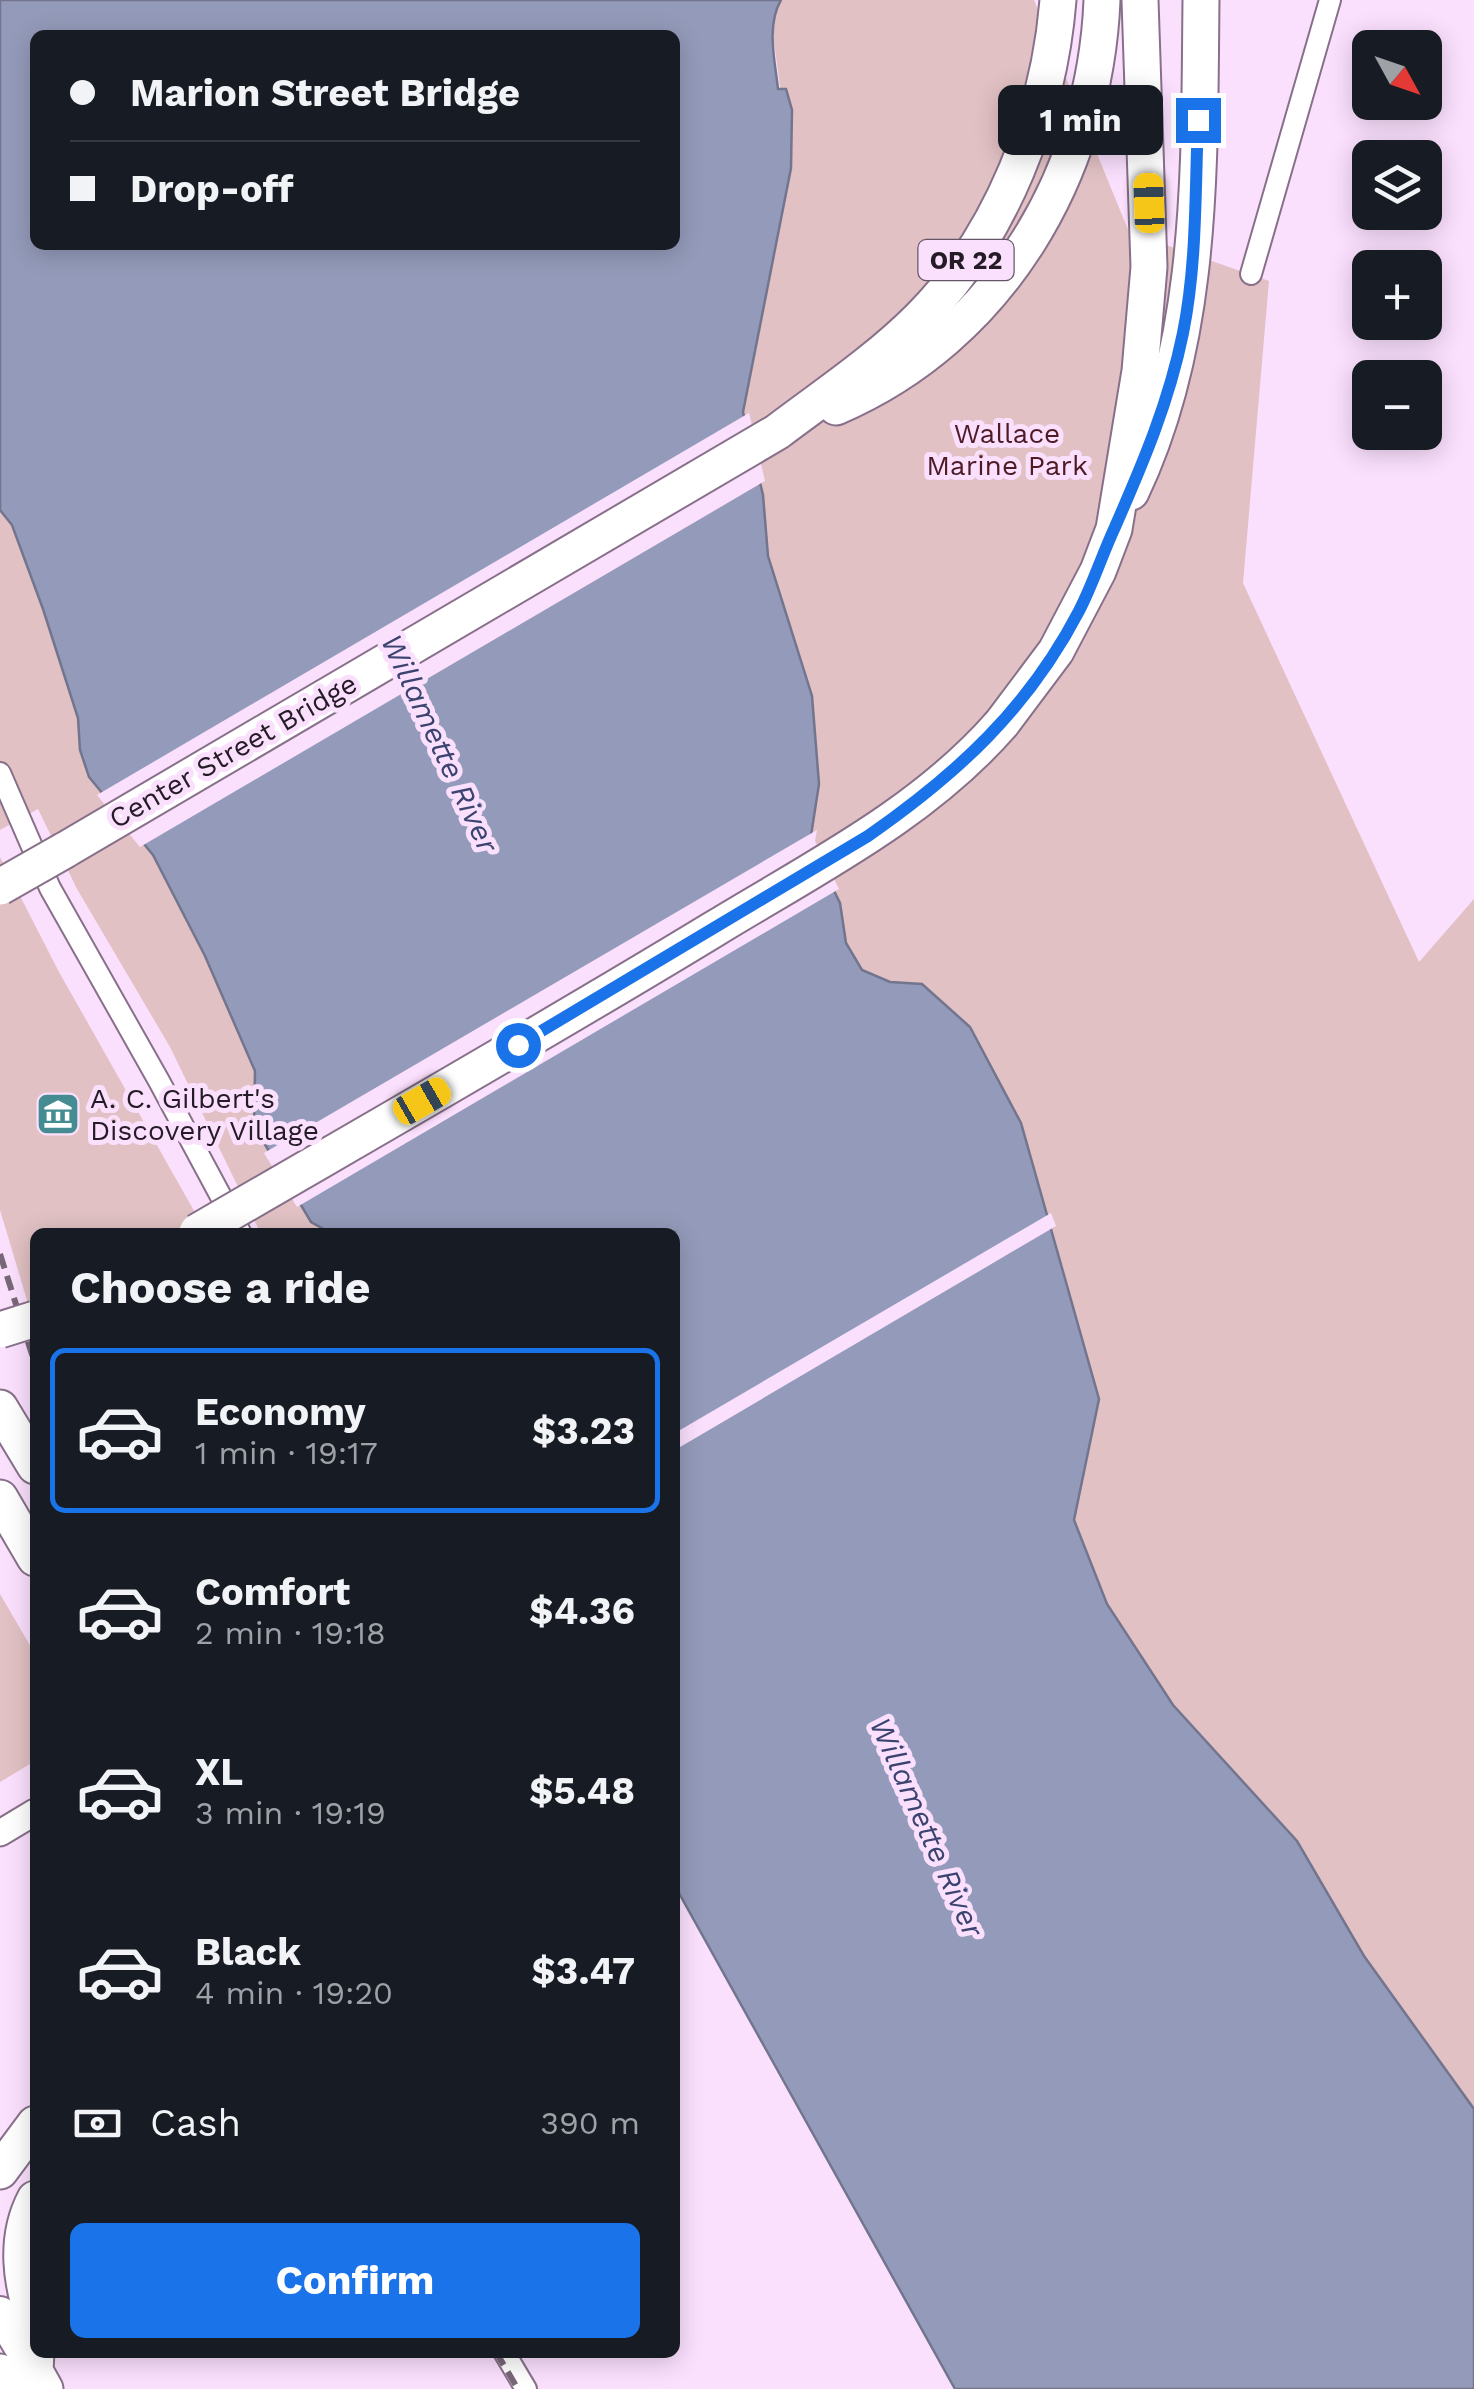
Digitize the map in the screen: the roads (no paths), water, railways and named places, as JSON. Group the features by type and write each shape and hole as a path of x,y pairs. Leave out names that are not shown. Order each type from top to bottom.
{"highway":[{"name":"Center Street Bridge","path":"0,887 777,432 900,376 947,339 1027,246 1060,183 1077,142 1096,60 1102,0"},
{"path":"1114,529 1140,371 1149,268 1140,0"},
{"path":"204,1228 647,970 868,836 918,802 981,747 1031,688 1078,612 1150,449 1184,331 1193,261 1202,0"},
{"name":"Center Street Bridge","path":"777,432 880,355 922,316 969,257 1001,202 1023,150 1046,75 1057,11"},
{"name":"OR 22","path":"0,870 65,850"},
{"path":"0,1330 30,1321"},
{"path":"0,1408 30,1458"},
{"path":"0,1498 30,1549"},
{"path":"0,2172 30,2131"},
{"path":"30,2214 20,2264 30,2304"}],"main road":[{"path":"0,2313 25,2375"}],"street":[{"path":"1251,274 1330,0"},
{"path":"0,773 50,888 238,1228"},
{"path":"0,1832 30,1815"},
{"path":"508,2358 526,2389"}],"water":[{"name":"Willamette River","path":"0,0 781,0 774,21 773,44 778,89 786,89 792,110 791,168 743,412 763,495 768,556 812,696 819,784 810,842 840,903 846,943 862,970 890,982 922,984 970,1027 1021,1123 1099,1399 1074,1520 1107,1604 1173,1705 1297,1841 1364,1956 1474,2109 1474,2389 955,2389 680,1895 680,1228 322,1228 311,1222 254,1126 255,1071 205,956 153,855 89,777 80,750 78,718 12,525 0,510"}],"railway":[{"path":"0,1254 30,1348"},
{"path":"500,2358 518,2389"}],"place":[{"name":"A. C. Gilbert's Discovery Village","path":"58,1114"}],"park label":[{"name":"Wallace Marine Park","path":"1007,449"}]}
